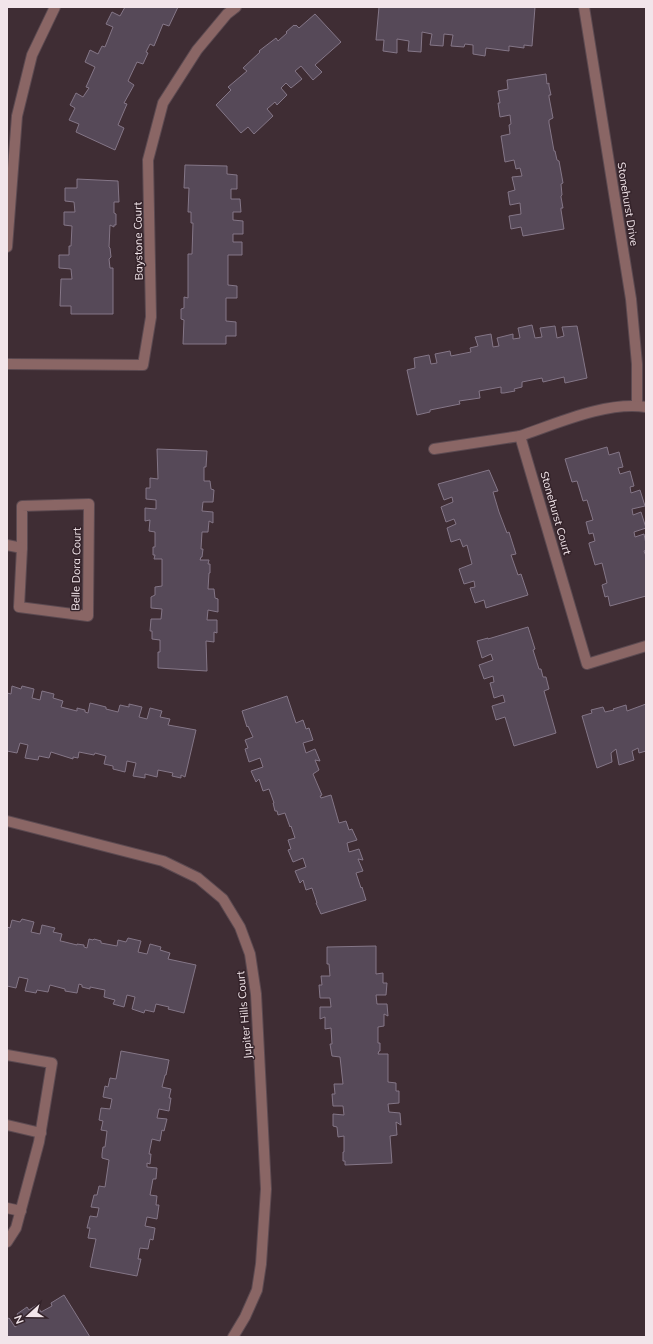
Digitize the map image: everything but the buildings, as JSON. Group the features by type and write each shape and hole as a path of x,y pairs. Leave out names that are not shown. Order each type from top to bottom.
{"street":[{"path":"7,247 17,116 32,55 55,7"},
{"name":"Baystone Court","path":"7,364 143,365 151,317 148,160 163,103 197,50 227,14 236,7"},
{"name":"Stonehurst Drive","path":"584,7 631,299 641,406"},
{"path":"434,449 520,436 600,410 641,406"},
{"name":"Stonehurst Court","path":"520,436 587,664 646,646"},
{"name":"Belle Dora Court","path":"89,504 88,616 19,607 22,548 22,506 89,504"},
{"path":"7,545 22,548"},
{"name":"Jupiter Hills Court","path":"7,821 163,861 198,878 208,886 223,899 240,927 250,954 256,994 266,1189 261,1264 257,1290 245,1317 233,1337"},
{"path":"7,1055 52,1063 41,1133 16,1228 7,1242"},
{"path":"7,1125 41,1133"},
{"path":"7,1208 20,1211"}]}
